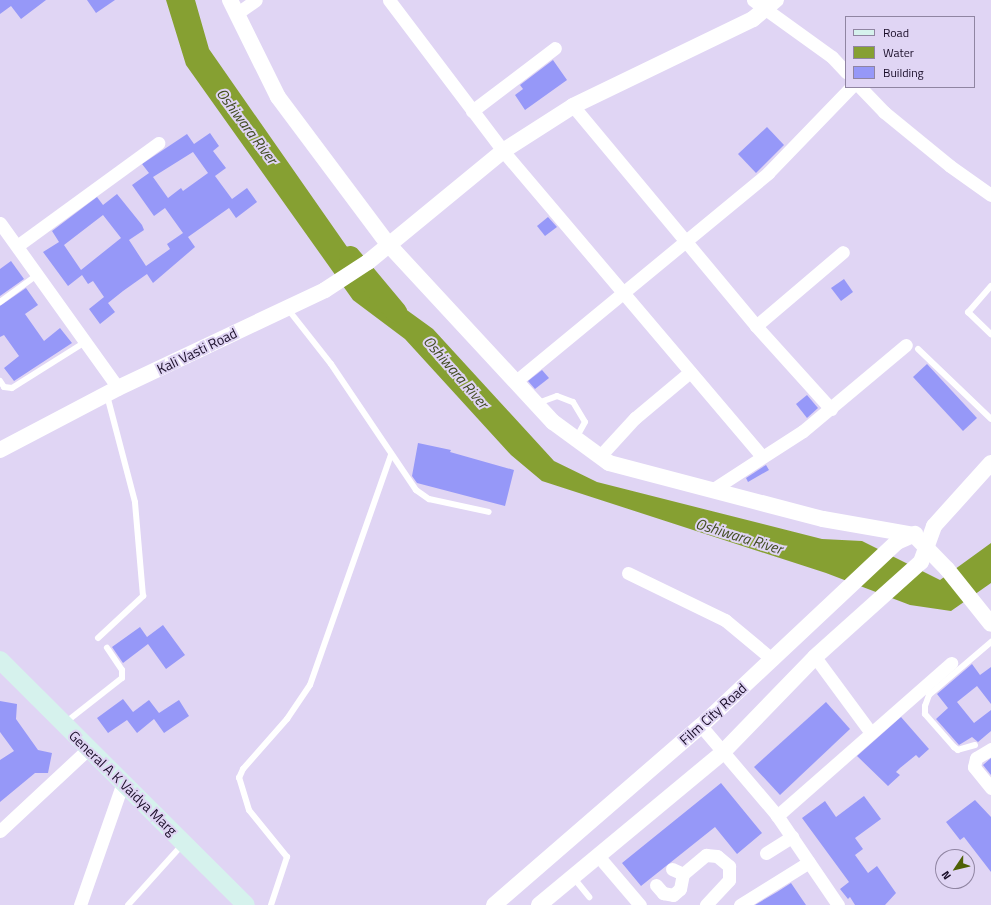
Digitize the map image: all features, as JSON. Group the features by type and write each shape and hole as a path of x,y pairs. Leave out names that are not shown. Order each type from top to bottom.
{"main road":[{"name":"General A K Vaidya Marg","path":"0,660 246,905"}],"street":[{"path":"256,0 233,7 278,96 388,244 516,380 553,422 609,463 823,519 914,535 991,624"},
{"path":"389,0 503,151 761,455"},
{"path":"765,3 832,57 845,71"},
{"name":"Kali Vasti Road","path":"0,450 112,392 325,290 368,262 388,244 503,151 573,106 753,19 765,3"},
{"path":"472,111 555,48"},
{"path":"516,380 623,294 768,173 850,88"},
{"path":"861,88 884,112 950,166 991,194"},
{"path":"573,106 756,326 831,409"},
{"path":"17,246 158,143"},
{"path":"0,223 86,342 112,392"},
{"path":"756,326 843,252"},
{"path":"712,490 761,455 831,409 906,345"},
{"path":"600,456 635,418 690,372"},
{"name":"Film City Road","path":"539,905 572,877 599,857 723,752 815,657 921,562 934,526 991,463"},
{"name":"Film City Road","path":"494,905 701,726 824,613 897,542 934,526"},
{"path":"628,573 725,620 773,660"},
{"path":"824,613 841,633"},
{"path":"815,657 872,733"},
{"path":"777,816 951,663"},
{"path":"701,726 777,816 837,904"},
{"path":"0,830 88,749"},
{"path":"991,749 976,758 974,767 991,788"},
{"path":"80,905 123,782"},
{"path":"765,851 790,834"},
{"path":"656,885 663,893 673,895 680,889 678,871 706,855 718,856 729,866 729,880 706,905"},
{"path":"599,857 640,905"},
{"path":"740,905 809,862"}],"lane":[{"path":"0,302 37,275"},
{"path":"991,286 968,312 991,334"},
{"path":"287,308 331,364 409,482 429,499 489,512"},
{"path":"0,381 4,387 12,388 86,342"},
{"path":"918,349 991,419"},
{"path":"98,638 143,596 135,502 112,392"},
{"path":"537,403 557,396 573,402 585,422 576,438"},
{"path":"271,905 287,857 249,810 239,778 243,769 287,719 310,685 391,455"},
{"path":"975,745 958,750 954,747 925,714 925,706 929,695 991,642"},
{"path":"63,724 122,678 122,670 107,648"},
{"path":"128,905 184,843"},
{"path":"572,877 589,897"}],"water":[{"path":"166,0 195,0 209,49 375,287 433,329 554,461 597,482 822,539 862,541 940,580 991,543 991,583 951,611 910,605 826,573 542,481 511,455 405,339 353,300 186,65"}],"building":[{"path":"0,0 46,0 21,19 11,6 0,14"},
{"path":"87,0 115,0 96,13"},
{"path":"553,60 567,80 525,110 515,95 523,89 520,85"},
{"path":"767,127 784,145 756,173 738,154"},
{"path":"210,133 219,146 213,151 226,168 215,176 232,199 247,188 257,202 236,218 229,208 188,237 195,247 153,283 147,274 108,303 115,312 100,324 89,309 104,297 93,281 88,284 82,275 68,286 43,252 59,242 52,231 97,197 103,205 117,194 142,225 144,230 129,240 146,266 170,249 167,244 183,233 165,208 154,216 132,185 149,173 142,164 187,134 194,144","holes":["193,152 208,173 183,191 181,188 168,198 153,177","103,215 121,238 81,270 64,245"]},
{"path":"548,217 557,227 545,236 537,226"},
{"path":"11,261 24,279 0,296 0,269"},
{"path":"844,279 853,292 841,301 831,288"},
{"path":"26,288 38,305 25,314 44,341 60,328 72,343 14,381 4,368 19,356 4,335 0,337 0,306"},
{"path":"927,364 977,418 963,431 913,377"},
{"path":"542,370 549,378 535,389 528,381"},
{"path":"807,395 818,408 807,418 796,404"},
{"path":"418,443 451,450 450,452 514,470 505,506 417,483 412,476"},
{"path":"766,465 769,470 748,482 746,478"},
{"path":"163,625 185,655 166,669 148,644 123,663 112,647 140,627 147,637"},
{"path":"972,664 980,675 991,667 991,704 977,686 957,702 974,723 991,710 991,731 978,742 972,737 959,745 936,719 948,708 937,694"},
{"path":"123,699 133,712 149,700 159,713 179,700 189,716 164,733 154,719 137,733 127,720 108,733 97,718"},
{"path":"0,701 17,704 16,719 38,750 52,753 48,773 35,773 0,802 0,760 14,751 0,732"},
{"path":"826,702 850,729 780,795 754,767"},
{"path":"901,717 929,749 919,758 916,755 900,768 896,772 900,775 888,786 857,756"},
{"path":"991,758 991,775 983,765"},
{"path":"721,783 762,833 737,854 715,827 641,886 622,863"},
{"path":"864,796 881,819 855,838 863,849 855,855 868,873 877,866 896,893 885,905 855,905 850,897 848,899 840,889 849,882 802,818 825,801 836,817"},
{"path":"975,800 991,817 991,872 975,851 975,849 973,849 964,837 960,840 946,822"},
{"path":"791,883 806,905 755,905 777,892"}],"waterway":[{"name":"Oshiwara River","path":"350,257 396,312"}]}
